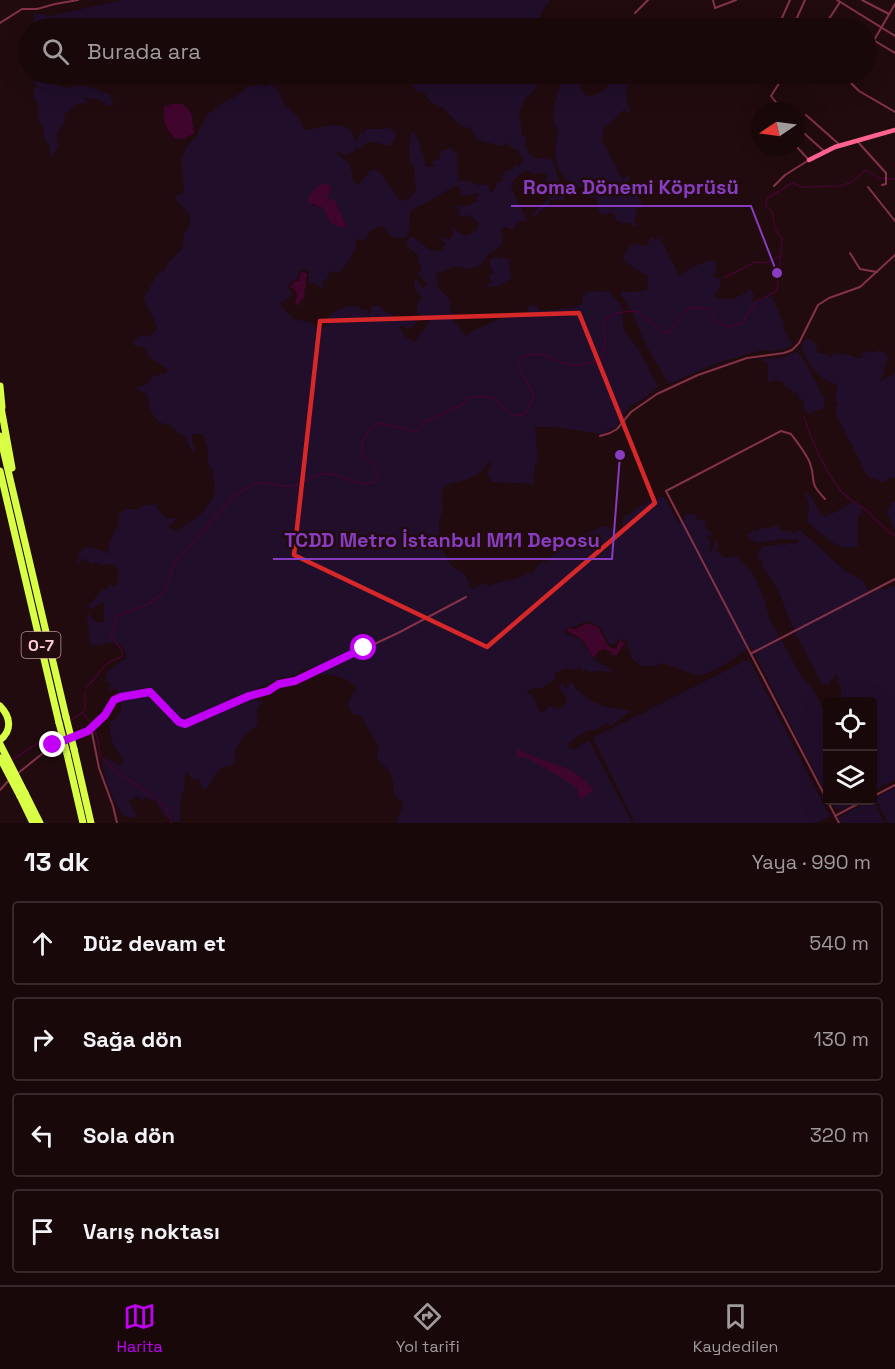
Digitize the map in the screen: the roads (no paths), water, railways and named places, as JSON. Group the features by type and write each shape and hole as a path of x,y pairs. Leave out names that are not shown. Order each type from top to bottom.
{"highway":[{"path":"0,386 3,419"},
{"path":"0,402 36,591"},
{"name":"O-7","path":"0,436 91,823"},
{"name":"O-7","path":"0,471 83,823"},
{"path":"0,489 19,571 30,600"},
{"path":"0,706 9,722 6,734 0,742 33,823"},
{"path":"0,758 40,823"}],"street":[{"path":"0,23 22,9 37,9 78,0"},
{"path":"635,13 648,0"},
{"path":"712,0 715,8 736,0"},
{"path":"782,18 790,0"},
{"path":"797,18 804,0"},
{"path":"829,18 840,0 866,18"},
{"path":"862,0 890,15"},
{"path":"877,38 894,9 895,1"},
{"path":"877,26 895,36"},
{"path":"877,42 895,53"},
{"path":"776,102 771,96 779,84"},
{"path":"852,84 895,112"},
{"path":"806,116 841,146"},
{"path":"774,186 785,175 825,152 895,130"},
{"path":"805,134 825,152"},
{"path":"856,141 883,167 887,183 882,184"},
{"path":"805,156 809,160"},
{"path":"868,187 895,221"},
{"path":"850,253 860,269 877,272"},
{"path":"600,436 610,434 617,429 632,412 657,394 698,375 747,358 792,350 799,343 818,305 829,298 860,287 895,255"},
{"path":"825,499 813,486 810,463 791,434 781,431 666,490 838,823"},
{"path":"752,653 895,579"},
{"path":"0,790 7,781 53,745 88,731 105,715 114,700 121,697 150,692 179,722 185,724 249,696 268,691 279,684 295,681 398,633 466,597"},
{"path":"88,731 92,733 99,768 117,823"},
{"path":"877,794 895,785"},
{"path":"835,816 857,805"}],"waterway":[{"path":"252,485 261,483 290,486 325,474 336,475 363,484 375,482 378,476 375,465 362,456 363,441 371,429 380,423 417,432 423,423 465,403 468,398 492,398 507,411 518,416 522,415 528,409 534,394 522,375 519,365 522,357 541,354 572,365 602,359 605,348 604,324 611,315 620,312 636,311 668,333 683,313 699,307 709,309 716,322 729,327 742,323 757,301 777,291 782,239 775,229 772,211 766,206 768,198 792,183 802,187 840,186 852,182 864,171 878,178 895,179"},
{"path":"724,278 755,262 767,263 780,256"},
{"path":"804,417 819,455 840,490 895,535"},
{"path":"86,688 105,666 123,656 121,649 111,636 117,616 156,599 165,590 173,565 235,495 249,487"},
{"path":"69,722 85,710 85,692"},
{"path":"82,713 91,723"},
{"path":"93,729 103,759 118,773 157,799 165,808 172,823"},
{"path":"12,760 58,730"}],"place":[{"name":"Roma Dönemi Köprüsü","path":"777,273"},
{"name":"TCDD Metro İstanbul M11 Deposu","path":"620,455"}]}
